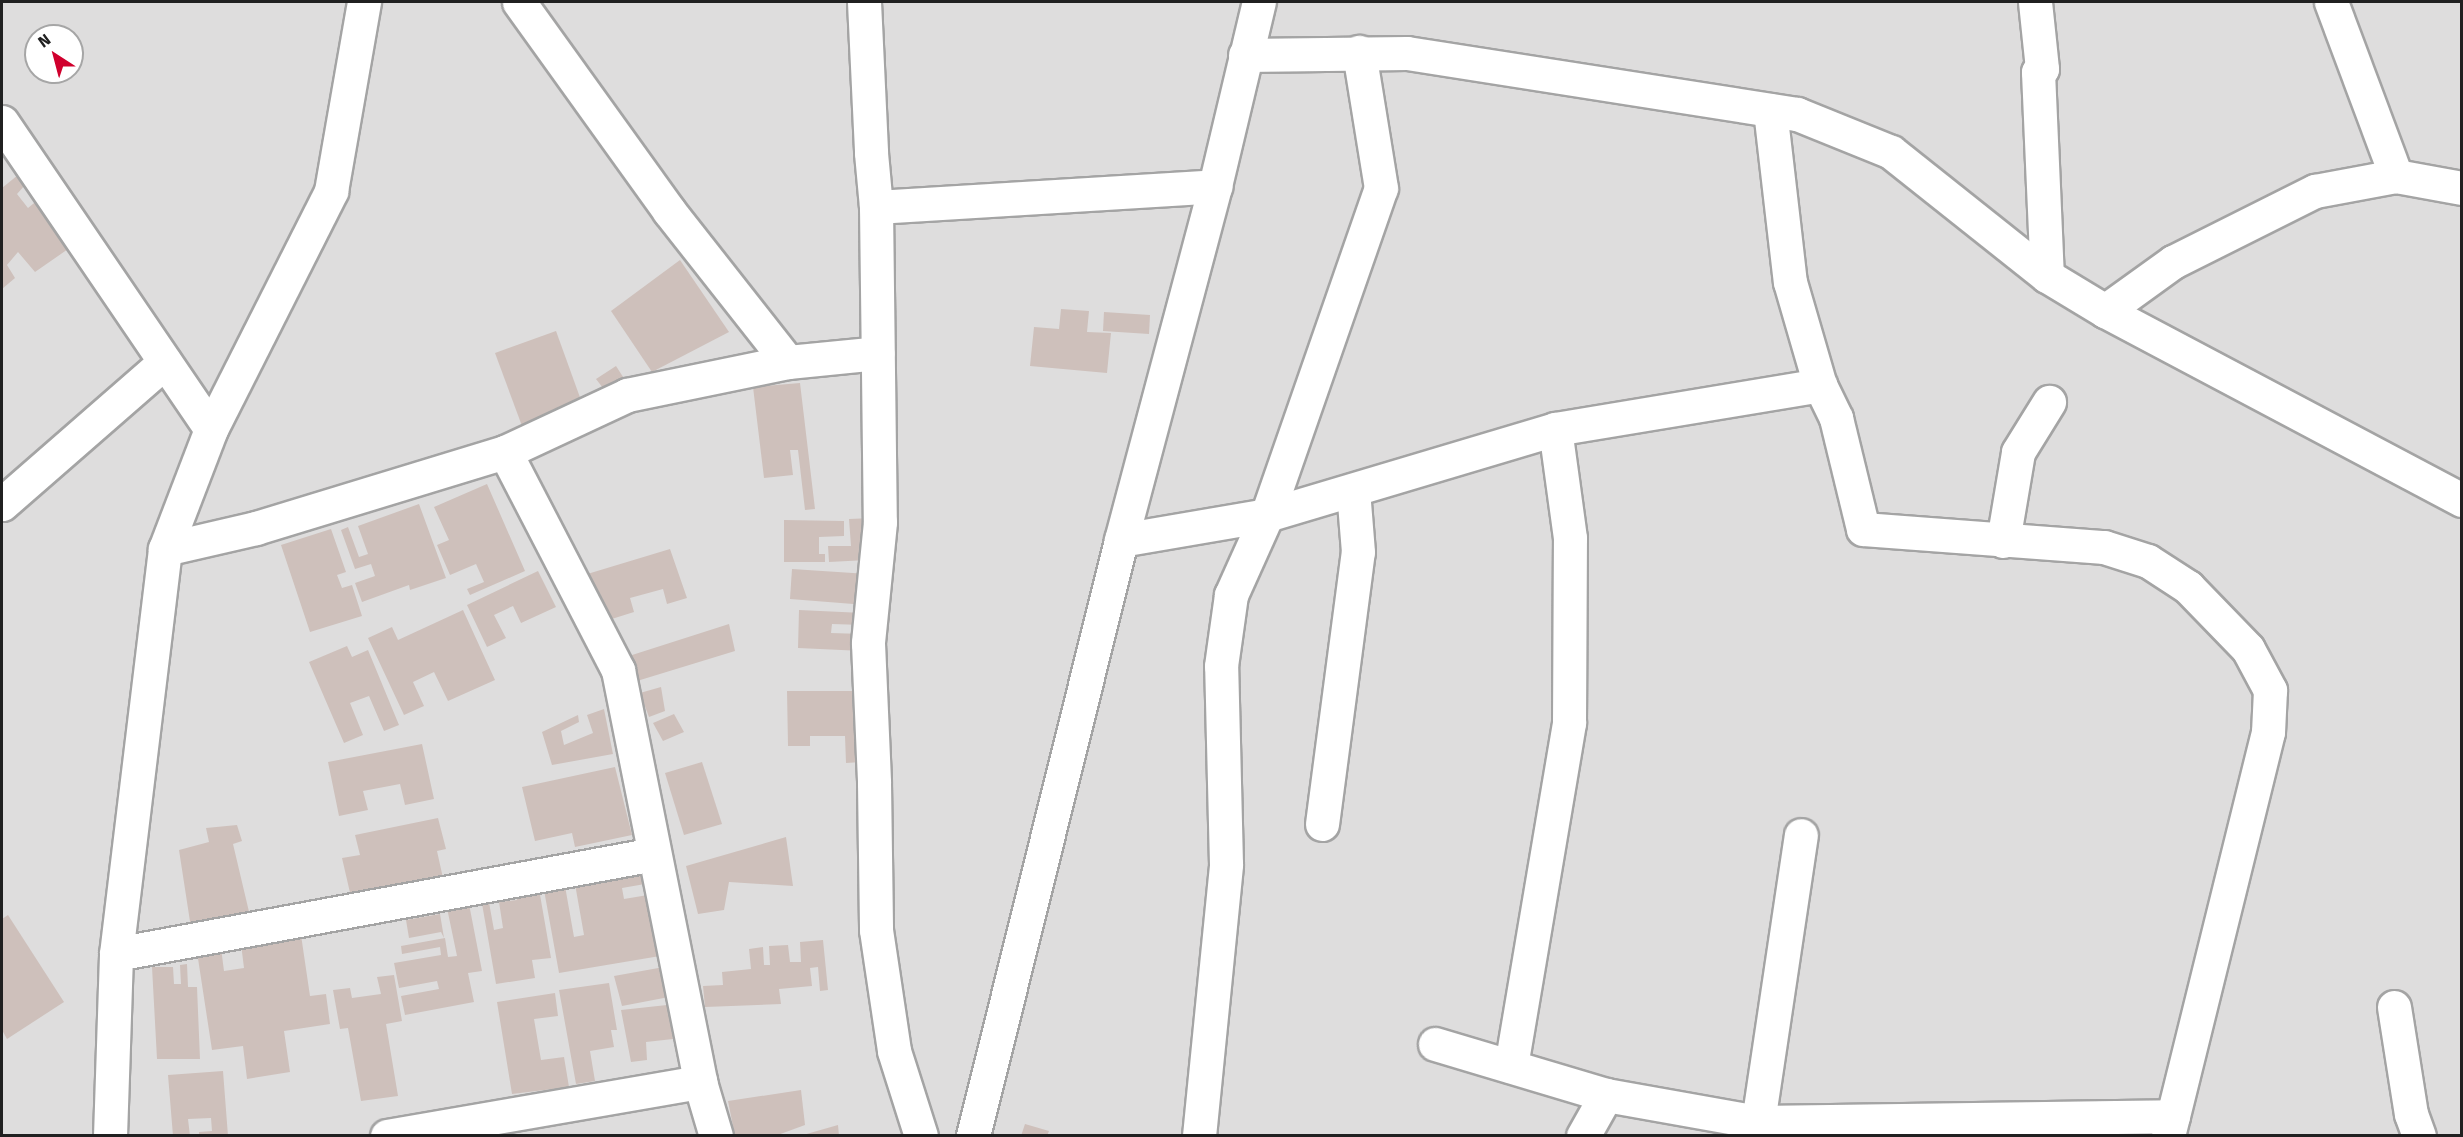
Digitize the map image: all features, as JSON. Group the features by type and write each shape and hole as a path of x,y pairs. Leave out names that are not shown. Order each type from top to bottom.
{"street":[{"path":"110,1136 116,954 165,549 211,429 331,191 364,2"},
{"path":"519,2 669,211 788,362"},
{"path":"864,2 871,153 876,207 878,353 880,522 868,643 874,783 876,930 894,1051 921,1136"},
{"path":"973,1136 1121,540 1215,186 1259,2"},
{"path":"2035,2 2042,69 2038,72 2047,276"},
{"path":"2331,2 2396,176"},
{"path":"1199,1136 1226,864 1221,666 1231,595 1267,515 1381,188 1359,52"},
{"path":"1245,55 1407,53 1797,114 1891,152 2047,276 2105,311 2462,500"},
{"path":"1435,1044 1606,1095 1758,1122 2171,1126 2268,732 2270,690 2248,649 2188,587 2148,561 2103,547 1863,529 1836,418 1820,385 1790,282 1770,110"},
{"path":"2,122 211,429"},
{"path":"2105,311 2173,262 2315,191 2396,176 2462,188"},
{"path":"876,207 1215,186"},
{"path":"165,549 256,528 505,452 627,395 788,362 878,353"},
{"path":"2,504 165,362"},
{"path":"1121,540 1267,515 1555,429 1820,385"},
{"path":"2003,541 2018,452 2049,402"},
{"path":"1511,1066 1569,723 1570,538 1555,429"},
{"path":"505,452 618,670 700,1082 716,1136"},
{"path":"1322,824 1358,552 1353,490"},
{"path":"1758,1122 1801,835"},
{"path":"116,954 654,854"},
{"path":"2394,1007 2411,1114 2419,1136"},
{"path":"387,1136 516,1125 700,1082"},
{"path":"1582,1136 1606,1095"}],"shaded area":[{"path":"2,2 2461,2 2461,1135 2,1135"}],"building":[{"path":"18,175 25,185 17,194 28,208 39,199 71,247 35,272 18,252 7,265 15,278 2,289 2,188"},
{"path":"680,260 729,332 652,372 611,311"},
{"path":"1061,309 1089,311 1087,332 1111,333 1107,373 1030,366 1034,327 1059,329"},
{"path":"1104,312 1150,315 1149,334 1103,331"},
{"path":"556,331 582,403 522,426 495,353"},
{"path":"616,366 625,380 606,392 596,379"},
{"path":"800,383 815,509 805,510 798,450 790,450 793,475 764,478 753,387"},
{"path":"487,484 525,571 470,595 467,589 484,582 476,564 450,575 437,545 449,540 434,507"},
{"path":"419,504 446,578 410,590 409,585 362,602 355,583 375,576 371,564 355,569 341,530 348,527 359,557 368,554 358,526"},
{"path":"873,518 867,560 829,562 828,546 851,546 849,519"},
{"path":"784,520 844,521 844,536 819,537 819,554 825,554 825,562 784,562"},
{"path":"331,529 346,572 337,575 342,588 352,585 362,616 310,632 281,545"},
{"path":"670,549 687,598 667,604 663,589 630,598 634,612 599,623 584,575"},
{"path":"792,569 868,574 866,605 790,599"},
{"path":"538,571 556,607 521,623 513,606 494,615 506,638 487,647 467,605"},
{"path":"463,610 495,680 448,701 434,672 413,682 424,706 404,715 368,638 392,627 398,640"},
{"path":"799,610 863,613 863,625 832,624 831,633 863,634 863,651 798,648"},
{"path":"729,624 735,651 637,681 629,656"},
{"path":"347,646 352,657 368,650 399,725 384,731 369,696 350,703 363,735 344,743 309,662"},
{"path":"661,687 665,711 649,717 640,693"},
{"path":"787,691 859,691 862,762 846,763 845,736 810,736 810,746 788,746"},
{"path":"604,709 613,754 552,765 542,732 578,715 579,722 561,731 564,745 593,733 587,715"},
{"path":"674,714 684,732 663,741 653,723"},
{"path":"422,744 434,799 405,805 400,784 363,791 368,810 339,816 328,762"},
{"path":"702,762 722,824 684,835 665,773"},
{"path":"615,767 632,835 575,847 572,833 535,841 522,787"},
{"path":"438,818 446,849 437,851 443,878 351,897 342,858 360,855 355,835"},
{"path":"237,825 242,841 233,844 250,916 191,928 179,850 209,842 206,828"},
{"path":"786,837 793,886 729,882 724,910 698,914 686,866"},
{"path":"643,872 645,884 622,888 624,899 648,895 660,956 559,973 544,890 565,886 574,937 584,935 575,884"},
{"path":"539,889 551,958 532,960 535,978 496,984 481,898 488,897 494,930 503,928 499,902 517,900 516,892"},
{"path":"469,904 482,971 468,973 474,1002 405,1015 401,996 439,989 437,981 399,988 394,963 441,955 440,947 402,954 401,946 445,938 448,957 457,956 447,908"},
{"path":"440,914 444,938 441,932 409,938 406,920"},
{"path":"8,915 64,1002 7,1039 2,1030 2,919"},
{"path":"301,935 310,996 326,994 330,1024 284,1031 290,1072 247,1079 243,1046 212,1050 197,952 221,948 224,971 244,968 241,944"},
{"path":"823,940 828,990 820,991 818,967 810,968 812,986 779,989 781,1004 705,1007 703,986 723,985 722,972 751,969 749,949 763,947 764,965 770,965 769,946 788,945 790,962 801,962 800,942"},
{"path":"187,964 188,987 197,987 200,1059 157,1059 152,967 173,967 174,984 181,984 180,965"},
{"path":"664,967 669,997 622,1006 614,976"},
{"path":"394,975 402,1021 386,1024 398,1096 361,1101 348,1028 340,1029 333,990 350,988 352,998 381,994 377,977"},
{"path":"609,983 617,1030 611,1030 614,1047 590,1051 595,1081 576,1084 559,990"},
{"path":"555,993 558,1016 534,1019 541,1060 564,1057 569,1087 512,1094 497,1002"},
{"path":"667,1005 673,1039 646,1042 647,1060 631,1062 621,1010"},
{"path":"223,1071 228,1136 199,1136 199,1132 212,1131 211,1118 188,1119 190,1136 173,1136 168,1075"},
{"path":"801,1090 805,1125 775,1136 735,1136 728,1101"},
{"path":"1025,1124 1049,1131 1047,1136 1021,1136"},
{"path":"838,1125 839,1136 803,1136 803,1135"}]}
